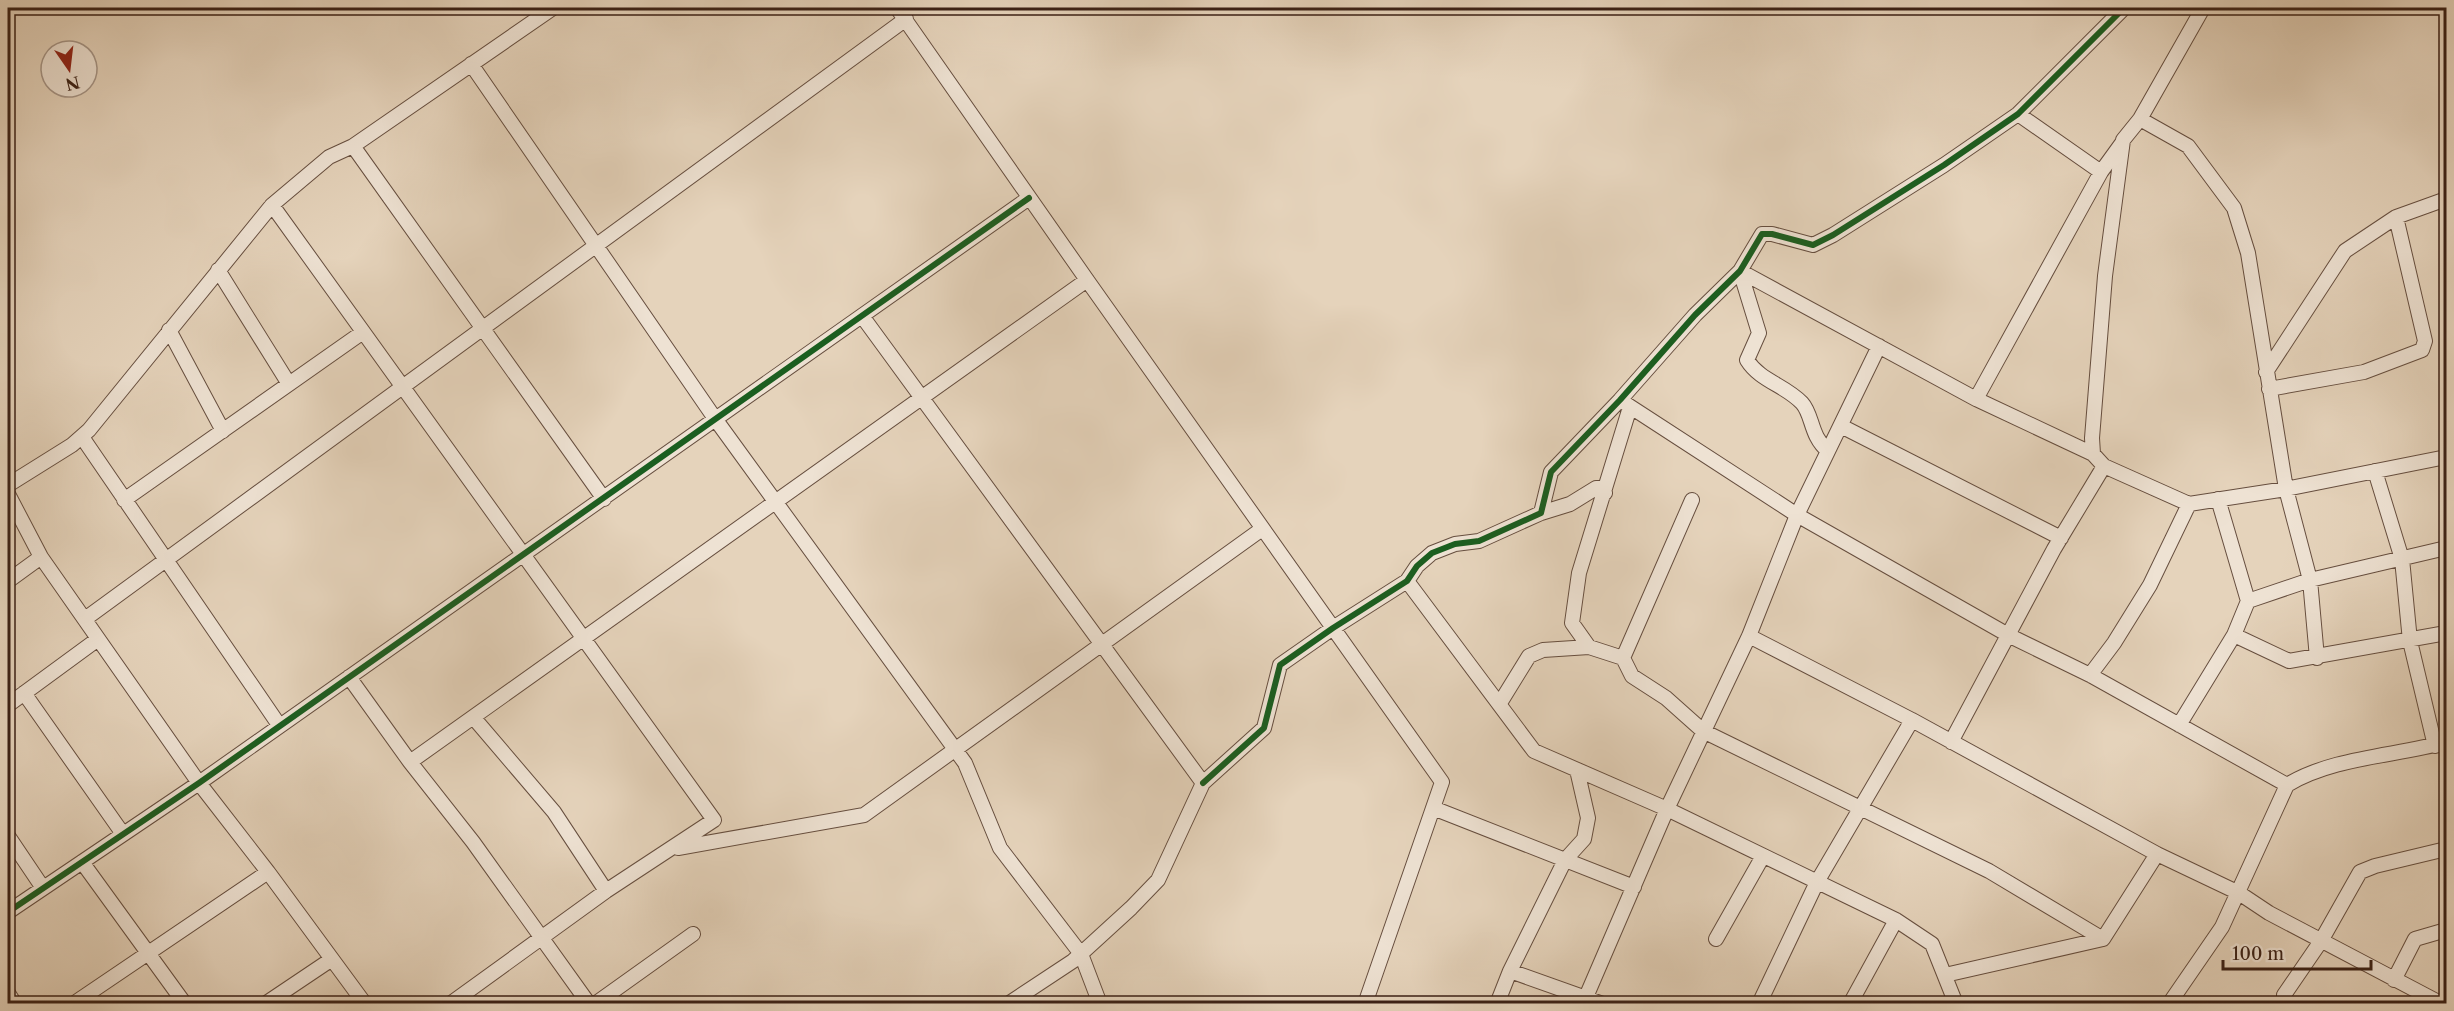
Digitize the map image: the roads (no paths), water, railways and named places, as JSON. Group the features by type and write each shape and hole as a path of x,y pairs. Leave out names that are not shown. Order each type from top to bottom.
{"street":[{"path":"8,485 82,437 272,205 329,157 352,146 553,8"},
{"path":"897,8 1086,280 1442,782 1365,1004"},
{"path":"1541,513 1551,472 1625,404 1695,315 1740,271 1762,234 1772,234 1813,245 1833,235 1944,165 2018,114 2124,8"},
{"path":"1976,399 2101,172 2140,119 2203,8"},
{"path":"85,619 906,20"},
{"path":"471,64 716,420 965,763 1000,848 1081,954 1100,1004"},
{"path":"2018,114 2101,172"},
{"path":"2140,119 2188,146 2234,208 2248,253 2286,489 2310,580 2317,657"},
{"path":"2093,454 2092,438 2105,276 2123,140"},
{"path":"352,146 604,499"},
{"path":"8,912 199,783 1029,198"},
{"path":"2266,372 2345,252 2396,217 2446,199"},
{"path":"272,205 714,820 606,891 450,1004"},
{"path":"2269,389 2364,372 2422,350 2425,341 2396,217"},
{"path":"218,270 289,384"},
{"path":"1740,271 1976,399 2093,454 2104,466 2189,504 2286,489 2446,457"},
{"path":"1740,271 1759,333 1747,360 1753,370 1803,404 1820,444 1828,451"},
{"path":"410,762 1086,280"},
{"path":"862,316 1203,783"},
{"path":"169,330 223,431"},
{"path":"124,500 363,332"},
{"path":"1584,1000 1702,731 1749,636 1797,515 1880,346"},
{"path":"1589,647 1572,623 1579,573 1605,493 1625,404"},
{"path":"1625,404 1797,515 2010,636 2090,675 2287,785"},
{"path":"1840,426 2061,538"},
{"path":"82,437 279,725"},
{"path":"1951,742 2061,538 2104,466"},
{"path":"2169,1004 2222,927 2287,785 2302,776 2366,759 2441,744 2410,641 2402,559 2375,471"},
{"path":"1008,1004 1081,954 1158,880 1203,783 1264,729 1280,665 1407,581 1417,566 1432,553 1455,544 1479,541 1541,513 1570,504 1596,488 1603,488 1605,493"},
{"path":"8,494 41,557 98,639 199,783 365,1004"},
{"path":"2179,725 2234,636 2248,601 2218,499"},
{"path":"1623,658 1692,500"},
{"path":"2090,675 2114,643 2150,585 2189,504"},
{"path":"673,849 864,815 1263,529"},
{"path":"2248,601 2310,580 2446,548"},
{"path":"8,581 41,557"},
{"path":"1407,581 1500,703 1533,751 1667,809 1896,920 1932,944 1956,1004"},
{"path":"2234,636 2289,661 2446,633"},
{"path":"1749,636 1912,720 2157,854 2239,893 2269,914 2442,1004"},
{"path":"8,705 98,639"},
{"path":"1500,703 1529,656 1543,650 1589,647 1623,658 1632,676 1666,698 1702,731 1989,871 2103,939"},
{"path":"349,677 410,762 473,842 589,1004"},
{"path":"24,693 123,834"},
{"path":"473,717 554,812 606,891"},
{"path":"1760,1004 1817,882 1862,810 1912,720"},
{"path":"1497,1004 1510,971 1565,860 1584,839 1588,818 1577,770"},
{"path":"1433,808 1634,887"},
{"path":"8,836 43,888"},
{"path":"2285,1004 2284,995 2321,941 2360,872 2375,866 2446,849"},
{"path":"1945,975 2103,939 2157,854"},
{"path":"1716,939 1763,856"},
{"path":"82,862 185,1004"},
{"path":"73,1004 268,872"},
{"path":"1850,1004 1896,920"},
{"path":"2394,980 2415,939 2446,930"},
{"path":"595,1004 693,934"},
{"path":"265,1004 332,959"},
{"path":"1510,971 1584,1000 1603,1004"},
{"path":"8,993 15,1004"}]}
